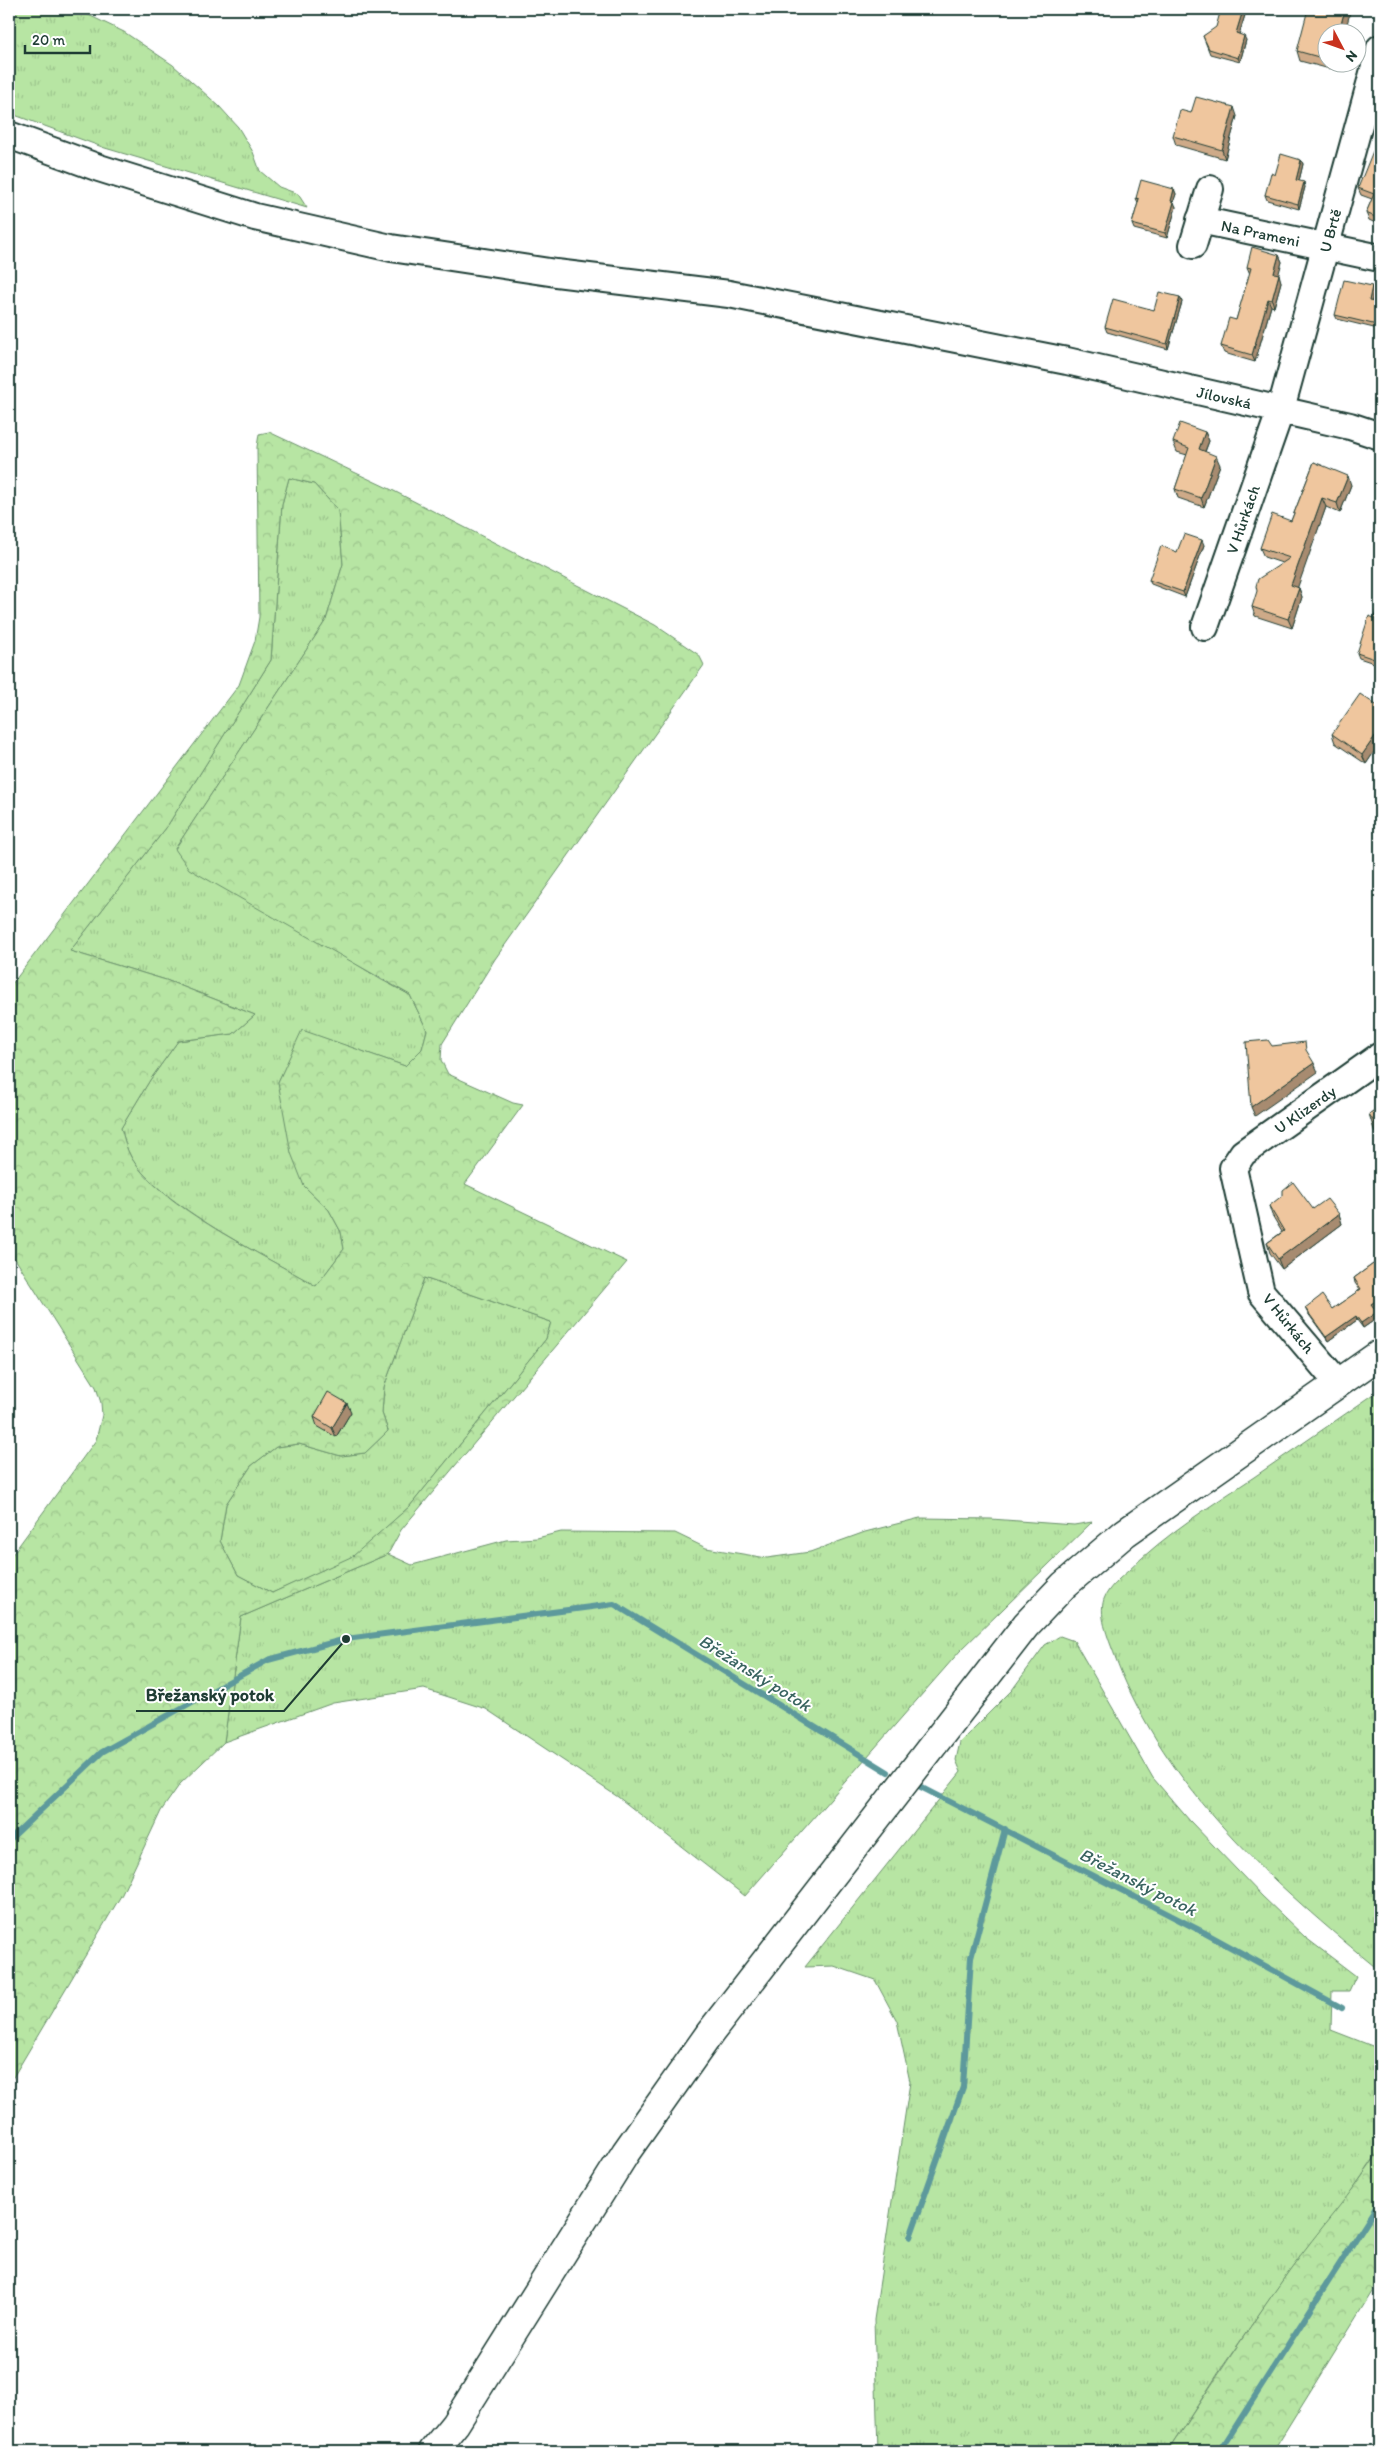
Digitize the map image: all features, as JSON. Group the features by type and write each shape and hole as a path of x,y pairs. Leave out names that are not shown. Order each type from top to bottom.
{"main road":[{"path":"433,2451 455,2424 626,2152 710,2033 1026,1625 1064,1585 1126,1533 1380,1354"}],"street":[{"name":"U Brtě","path":"1280,412 1380,48"},
{"name":"Jílovská","path":"9,135 99,168 255,217 391,248 556,273 729,294 1067,361 1280,412 1350,426 1380,436"},
{"path":"1193,245 1210,189"},
{"name":"Na Prameni","path":"1200,220 1326,245 1380,258"},
{"name":"V Hůrkách","path":"1205,627 1280,412"},
{"name":"U Klizerdy","path":"1233,1168 1243,1153 1380,1056"},
{"name":"V Hůrkách","path":"1233,1168 1261,1292 1338,1383"}],"green space":[{"path":"9,9 76,9 124,32 173,65 219,106 238,127 253,152 260,171 279,187 298,194 307,208 105,148 9,113"},
{"path":"269,432 390,489 655,625 699,655 704,665 495,959 442,1044 441,1060 448,1074 513,1103 523,1105 465,1184 627,1262 401,1530 388,1554 241,1617 224,1742 180,1784 161,1811 122,1894 9,2084 9,1559 96,1440 102,1415 101,1403 96,1387 9,1249 9,988 239,685 255,641 259,617 257,447 259,434","holes":["289,478 314,484 338,510 343,564 326,620 175,849 189,869 410,995 427,1030 422,1049 405,1066 302,1030 278,1082 291,1153 304,1186 329,1210 341,1232 344,1249 316,1286 215,1229 165,1194 145,1175 131,1157 121,1128 150,1080 178,1041 233,1034 255,1015 166,980 70,951 166,828 271,660 282,504","424,1278 551,1322 546,1339 410,1506 353,1556 272,1593 238,1575 220,1541 226,1504 251,1466 276,1447 299,1444 341,1456 365,1453 388,1431 382,1413 384,1387"]},
{"path":"289,478 314,484 338,510 343,564 326,620 175,849 380,979 410,995 427,1030 422,1049 405,1066 303,1031 278,1082 304,1186 329,1210 341,1232 344,1249 316,1286 216,1229 165,1193 145,1175 131,1157 121,1128 150,1080 178,1041 233,1034 255,1015 166,980 70,951 166,828 271,660 282,504"},
{"path":"424,1278 551,1322 546,1339 410,1506 353,1557 272,1593 238,1575 220,1541 226,1504 251,1466 276,1447 299,1444 341,1456 365,1453 388,1431 382,1413 384,1387"},
{"path":"1380,1390 1380,1971 1263,1869 1227,1832 1194,1792 1163,1751 1137,1706 1116,1659 1102,1614 1104,1599 1111,1587 1158,1544"},
{"path":"920,1518 991,1519 1074,1525 1092,1522 960,1651 745,1896 618,1797 486,1709 424,1689 333,1703 224,1742 241,1617 388,1554 412,1565 506,1540 537,1538 561,1532 675,1533 706,1548 767,1558 810,1552 865,1532"},
{"path":"1060,1636 1074,1641 1153,1778 1190,1821 1262,1896 1306,1938 1356,1976 1349,1991 1332,1991 1331,2030 1380,2049 1380,2150 1344,2202 1290,2270 1223,2366 1168,2451 878,2451 874,2320 910,2082 897,2021 875,1980 834,1966 805,1967 961,1772 956,1760 960,1742 1012,1690 1045,1645"},
{"path":"1380,2150 1380,2279 1273,2451 1168,2451 1273,2293"}],"building":[{"path":"1221,9 1243,10 1236,33 1244,36 1238,58 1209,49 1203,36 1216,27"},
{"path":"1308,9 1345,9 1342,22 1316,22 1316,56 1297,51"},
{"path":"1196,97 1234,107 1222,150 1173,136 1180,110 1191,113"},
{"path":"1373,151 1380,154 1380,219 1366,213 1374,194 1358,188"},
{"path":"1281,154 1301,160 1296,180 1304,182 1298,204 1265,195 1271,173 1275,175"},
{"path":"1141,180 1174,189 1171,201 1174,202 1165,233 1132,224 1139,199 1136,198"},
{"path":"1252,247 1279,255 1274,273 1279,274 1272,300 1268,299 1252,355 1221,346 1229,318 1236,320 1251,268 1247,267"},
{"path":"1344,280 1372,286 1369,301 1380,303 1377,325 1335,315"},
{"path":"1159,292 1180,297 1167,344 1105,327 1113,299 1154,310"},
{"path":"1180,423 1205,432 1199,449 1216,456 1201,498 1175,489 1189,448 1173,442"},
{"path":"1314,462 1348,476 1337,503 1322,498 1291,585 1299,588 1288,619 1252,607 1257,591 1258,579 1290,558 1260,548 1272,514 1291,521"},
{"path":"1184,534 1202,540 1183,592 1149,580 1161,546 1177,552"},
{"path":"1380,599 1380,661 1357,653 1369,616 1374,618"},
{"path":"1360,694 1379,707 1377,710 1380,713 1380,729 1362,755 1332,734"},
{"path":"1268,1040 1272,1046 1305,1042 1306,1050 1314,1063 1251,1107 1246,1042"},
{"path":"1380,1106 1380,1131 1369,1114"},
{"path":"1293,1182 1313,1209 1327,1199 1339,1214 1278,1259 1267,1243 1284,1231 1269,1206 1283,1195 1283,1190"},
{"path":"1380,1259 1380,1298 1371,1304 1377,1312 1361,1323 1356,1316 1326,1337 1305,1308 1322,1295 1332,1309 1361,1289 1354,1278"},
{"path":"328,1392 347,1403 332,1428 314,1417"}],"waterway":[{"name":"Břežanský potok","path":"9,1840 102,1752 268,1660 346,1639 614,1604 888,1772"},
{"name":"Břežanský potok","path":"919,1786 1203,1932 1342,2008"},
{"path":"910,2237 963,2087 971,1957 1005,1829"},
{"name":"Břežanský potok","path":"1376,2026 1380,2029"},
{"path":"1220,2451 1380,2201"}],"place":[{"name":"Břežanský potok","path":"346,1639"}]}
